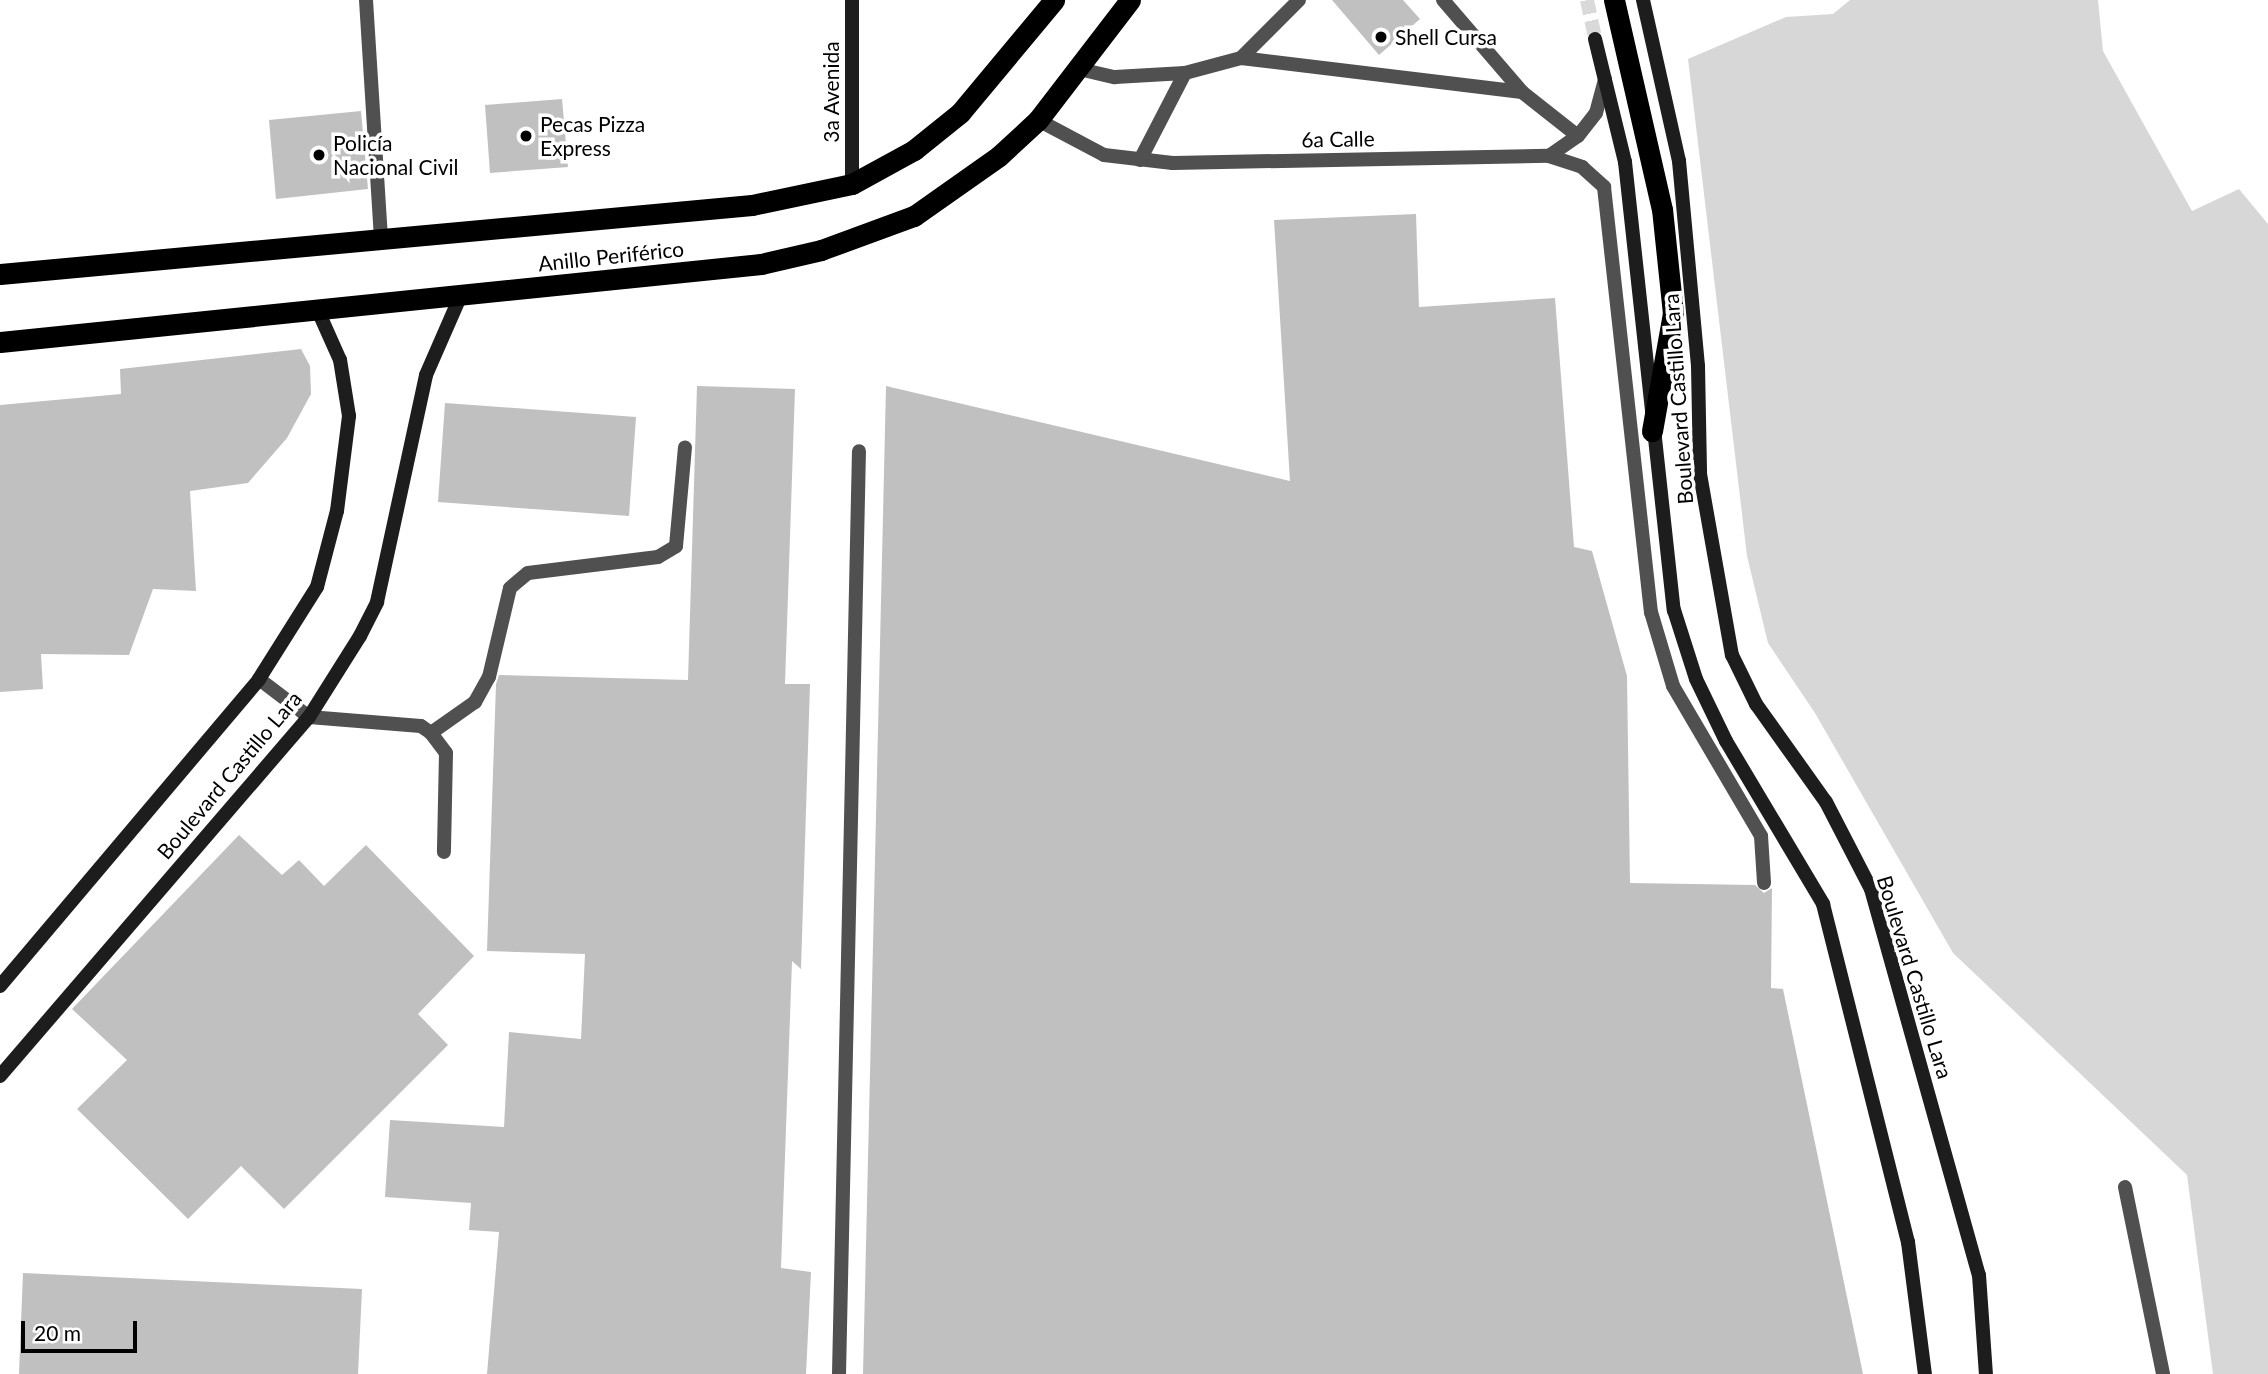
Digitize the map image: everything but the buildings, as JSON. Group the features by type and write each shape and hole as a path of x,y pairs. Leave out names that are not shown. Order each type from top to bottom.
{"highway":[{"name":"Anillo Periférico","path":"0,274 752,205 852,184 914,150 960,113 1054,0"},
{"name":"Anillo Periférico","path":"0,342 319,313 761,264 821,250 914,216 999,156 1038,120 1130,0"},
{"path":"1614,0 1662,209 1673,313 1652,431"}],"street":[{"path":"366,0 381,237"},
{"name":"3a Avenida","path":"852,0 852,184"},
{"path":"1241,58 1299,0"},
{"path":"1443,0 1522,92 1578,136"},
{"name":"Boulevard Castillo Lara","path":"1643,0 1679,161 1698,366 1700,474 1732,655 1756,704 1826,802 1871,889 1979,1275 1986,1374"},
{"name":"Boulevard Castillo Lara","path":"1595,40 1625,162 1652,431 1674,610 1696,679 1823,904 1908,1242 1925,1374"},
{"path":"1079,69 1115,77 1185,73 1241,58 1522,92"},
{"path":"1140,160 1185,73"},
{"path":"1549,156 1578,136 1596,113 1605,79"},
{"name":"6a Calle","path":"1038,120 1104,155 1140,160 1549,156"},
{"path":"1549,156 1582,167 1604,187 1651,612 1673,686 1760,836 1764,883"},
{"name":"Boulevard Castillo Lara","path":"0,1076 309,717 377,602 426,375 460,297"},
{"name":"Boulevard Castillo Lara","path":"0,986 260,680 317,587 337,511 349,399 340,360 319,313"},
{"path":"432,733 475,702 489,677 510,588 528,573 658,557 676,546 685,447"},
{"path":"839,1374 859,451"},
{"path":"260,680 309,717 421,726 432,733 446,753 444,852"},
{"path":"2125,1187 2163,1374"}],"shaded area":[{"path":"1850,0 2098,0 2103,51 2192,211 2239,189 2268,224 2268,1374 2213,1374 2187,1175 1953,953 1815,713 1768,643 1747,556 1688,59 1786,17 1833,14"}],"tunnel":[{"path":"1587,0 1595,39"}],"place":[{"name":"Shell Cursa","path":"1381,37"},
{"name":"Pecas Pizza Express","path":"526,136"},
{"name":"Policía Nacional Civil","path":"319,155"}]}
